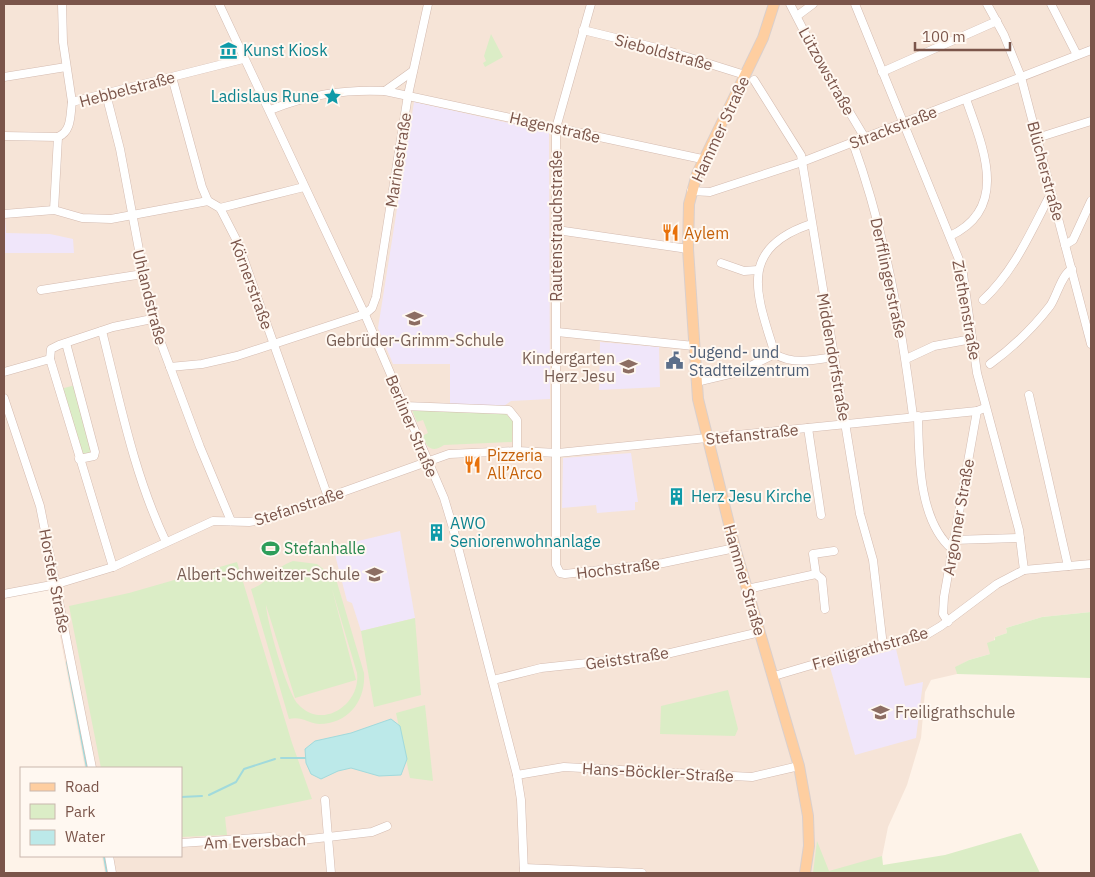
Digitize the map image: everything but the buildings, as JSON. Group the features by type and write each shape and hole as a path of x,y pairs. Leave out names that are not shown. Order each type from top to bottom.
{"main road":[{"name":"Hammer Straße","path":"774,4 750,78 702,159 691,191 688,218 688,249 696,382 707,439 735,548 799,766 808,816 809,846 805,873"}],"street":[{"path":"62,4 66,67 72,102"},
{"name":"Berliner Straße","path":"219,4 243,58 270,110 304,188 365,314 441,492 454,528 517,775 521,800 524,871"},
{"name":"Marinestraße","path":"365,314 372,308 376,297 408,95 428,4"},
{"name":"Rautenstrauchstraße","path":"558,453 556,128 591,4"},
{"name":"Lützowstraße","path":"790,4 822,66 866,138"},
{"path":"797,16 813,4"},
{"name":"Ziethenstraße","path":"855,4 932,198 942,215 962,267 982,409 1020,538 1024,570"},
{"name":"Blücherstraße","path":"987,4 997,21 1021,77 1091,344"},
{"path":"1051,4 1077,55"},
{"path":"882,72 997,21"},
{"name":"Sieboldstraße","path":"584,30 665,50 750,78"},
{"name":"Strackstraße","path":"691,191 710,192 802,162 1091,50"},
{"name":"Hebbelstraße","path":"58,138 69,128 72,102 243,58"},
{"path":"4,77 66,67"},
{"path":"385,91 413,71"},
{"path":"172,77 202,188 208,201 220,208 304,188"},
{"name":"Middendorfstraße","path":"750,78 799,149 860,514 873,560 883,646"},
{"path":"270,110 297,99 327,92 355,90 385,91 408,95"},
{"name":"Uhlandstraße","path":"106,94 120,149 152,319 200,447 231,521"},
{"name":"Hagenstraße","path":"408,95 702,159"},
{"path":"950,236 966,227 976,215 984,199 988,181 982,146 966,99"},
{"path":"1037,138 1091,120"},
{"path":"4,136 58,138 54,210"},
{"name":"Derfflingerstraße","path":"853,143 881,229 906,359 915,416 921,482 933,521 945,543 952,549"},
{"path":"983,300 999,286 1014,266 1048,199 1053,198"},
{"path":"4,214 54,210 95,219 132,215 208,201"},
{"path":"1065,245 1073,240 1091,201"},
{"name":"Körnerstraße","path":"220,208 238,243 328,497"},
{"path":"774,354 758,291 758,270 768,252 785,235 811,224"},
{"path":"556,230 688,249"},
{"path":"721,263 744,271 758,270"},
{"path":"990,364 1019,340 1049,307 1059,292 1067,272 1072,269"},
{"path":"41,290 143,274"},
{"path":"170,367 217,361 365,314"},
{"path":"113,567 50,359 51,349 102,331 152,319"},
{"path":"102,331 137,469 150,509 166,542"},
{"path":"557,332 694,346"},
{"path":"906,359 934,346 972,339"},
{"path":"66,343 95,452 94,456 79,459"},
{"path":"696,382 712,380 738,372 774,354 787,359 808,361 834,357"},
{"path":"4,372 50,359"},
{"path":"1029,396 1056,505 1068,566"},
{"name":"Horster Straße","path":"4,398 40,506 92,767"},
{"path":"404,406 509,410 517,420 517,451"},
{"name":"Stefanstraße","path":"4,594 57,584 113,567 213,521 256,522 449,454 517,451 558,453 982,409"},
{"name":"Argonner Straße","path":"948,622 942,609 953,540 982,409"},
{"path":"808,428 821,515"},
{"name":"Hochstraße","path":"558,453 556,565 560,573 663,563 735,548"},
{"path":"953,540 1020,538"},
{"path":"825,609 822,579 816,574 813,554 834,551"},
{"name":"Freiligrathstraße","path":"774,676 883,646 918,639 948,622 997,584 1024,570 1091,564"},
{"path":"747,590 816,574"},
{"name":"Geiststraße","path":"493,680 541,668 662,654 760,632"},
{"name":"Hans-Böckler-Straße","path":"517,775 564,767 752,777 799,766"},
{"name":"Am Eversbach","path":"325,800 331,873"},
{"name":"Am Eversbach","path":"182,843 270,837 283,842 372,832 387,826"},
{"path":"108,857 112,873"},
{"path":"524,871 642,873"}],"shaded area":[{"path":"4,4 1091,4 1091,612 1042,617 1006,628 1007,633 995,637 990,654 969,660 956,667 957,674 931,680 925,692 921,738 907,785 888,827 881,862 884,873 105,873 102,857 182,857 182,767 85,767 51,588 4,590"},
{"path":"414,102 549,132 550,399 511,401 501,408 450,404 450,364 393,364 378,328"},
{"path":"5,217 6,233 50,234 73,239 74,253 4,253"},
{"name":"Kindergarten Herz Jesu","path":"600,342 659,347 660,387 599,390"},
{"path":"631,453 638,502 635,502 635,510 597,513 596,505 562,508 563,458"},
{"name":"Albert-Schweitzer-Schule","path":"400,531 415,618 361,631 352,603 347,601 333,547"},
{"name":"Freiligrathschule","path":"896,649 905,686 923,682 916,738 855,755 830,667"}],"green space":[{"path":"491,34 503,57 485,67 483,63 486,61 484,56"},
{"path":"75,385 91,450 89,454 83,456 61,389"},
{"path":"412,410 506,414 513,421 512,442 444,445 433,449 426,444 422,436 428,433 423,420 417,422"},
{"path":"293,561 317,564 336,579 364,673 362,692 354,709 339,720 330,723 319,724 297,718 289,719 251,589 262,583 286,564","holes":["332,589 357,673 357,684 353,695 346,704 328,714 318,715 308,712 298,704 288,686 274,641 266,605 295,698 356,680"]},
{"path":"237,562 292,743 312,799 225,817 227,835 182,837 182,767 101,767 69,606 129,593"},
{"path":"1091,612 1091,678 957,674 955,667 969,660 990,654 987,643 995,640 995,637 1007,633 1006,628 1042,617"},
{"path":"415,618 421,695 374,707 361,631"},
{"path":"728,690 738,729 735,736 660,734 661,706"},
{"path":"425,705 433,781 410,778 396,713"},
{"path":"1021,833 1040,873 813,873 817,841 829,871 882,856 883,865 945,855"}],"water":[{"path":"391,719 400,726 407,759 401,775 379,776 351,768 338,771 321,779 311,774 306,763 305,749 315,741 351,733"}],"waterway":[{"path":"67,662 87,767"},
{"path":"281,758 305,758"},
{"path":"209,795 236,782 244,769 275,759"},
{"path":"182,797 202,796"},
{"path":"104,857 107,873"}],"place":[{"name":"Kunst Kiosk","path":"229,50"},
{"name":"Ladislaus Rune","path":"333,96"},
{"name":"Aylem","path":"670,233"},
{"name":"Gebrüder-Grimm-Schule","path":"415,319"},
{"name":"Jugend- und Stadtteilzentrum","path":"675,361"},
{"name":"Kindergarten Herz Jesu","path":"629,367"},
{"name":"Pizzeria All’Arco","path":"473,464"},
{"name":"Herz Jesu Kirche","path":"677,496"},
{"name":"AWO Seniorenwohnanlage","path":"436,532"},
{"name":"Stefanhalle","path":"270,548"},
{"name":"Albert-Schweitzer-Schule","path":"374,574"},
{"name":"Freiligrathschule","path":"881,712"}]}
